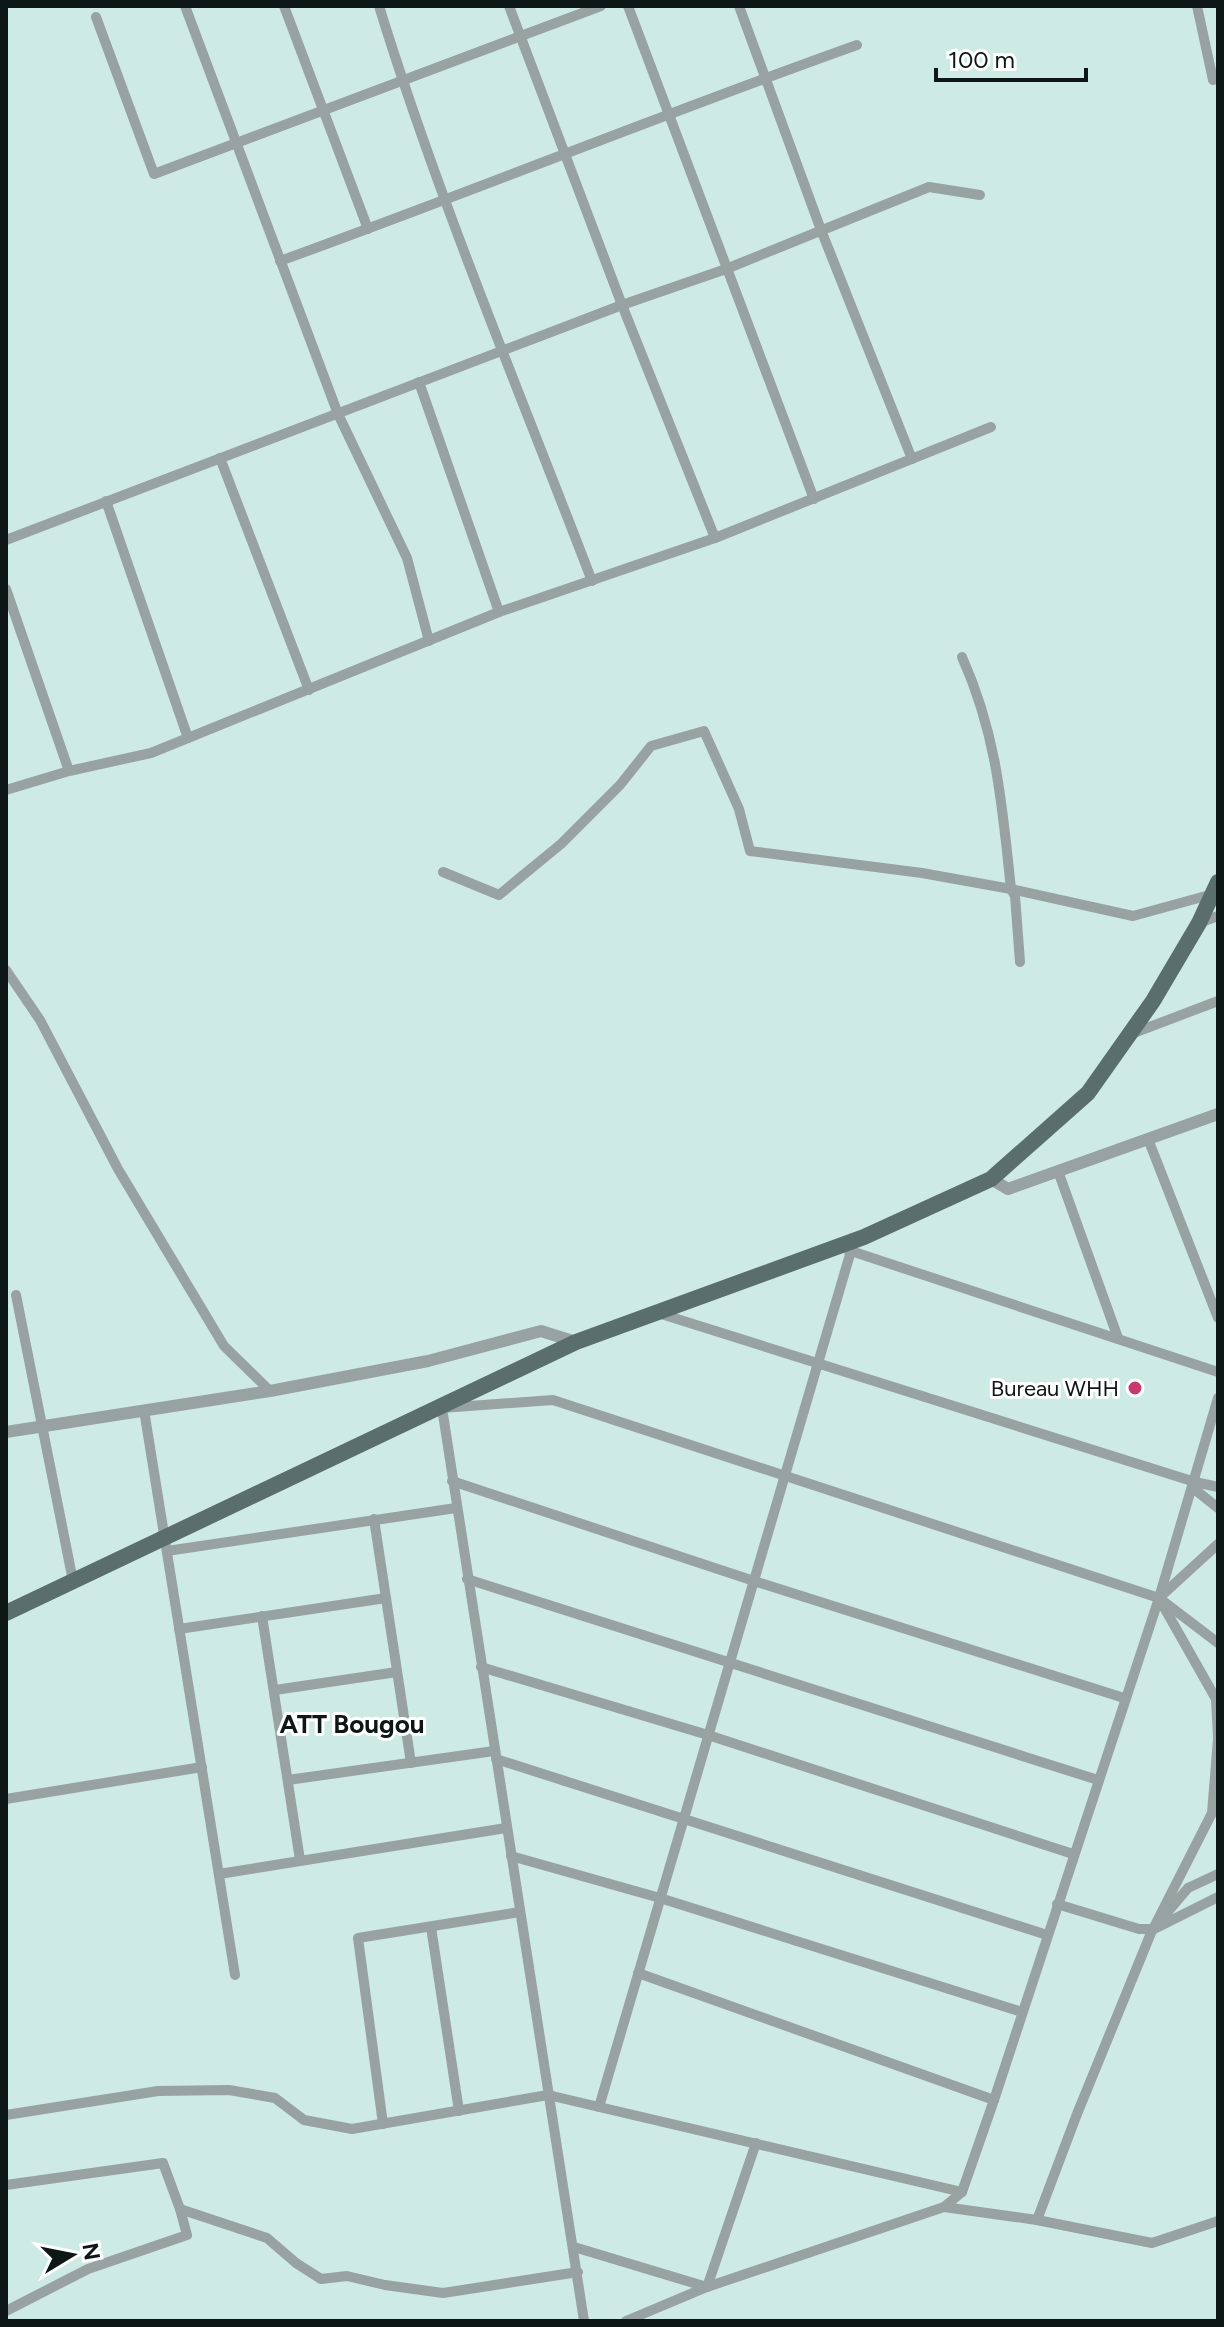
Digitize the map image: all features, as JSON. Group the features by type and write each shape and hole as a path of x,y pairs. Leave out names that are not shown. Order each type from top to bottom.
{"main road":[{"path":"6,1613 73,1581 166,1544 576,1342 844,1249 991,1179 1088,1093 1131,1034 1199,923 1215,888"}],"street":[{"path":"185,6 338,414 407,558 429,641"},
{"path":"284,6 368,229"},
{"path":"379,6 446,200 592,581"},
{"path":"509,6 622,305 715,538"},
{"path":"96,17 154,174 601,6"},
{"path":"628,6 814,499"},
{"path":"739,6 821,230 912,459"},
{"path":"1197,6 1213,80"},
{"path":"280,261 857,45"},
{"path":"6,540 622,305 726,269 929,187 980,195"},
{"path":"419,382 499,612"},
{"path":"6,790 69,771 151,753 499,612 715,538 991,427"},
{"path":"220,458 309,690"},
{"path":"106,501 188,738"},
{"path":"6,589 69,771"},
{"path":"962,657 979,695 998,773 1011,889 1015,896 1020,962"},
{"path":"443,872 499,895 561,844 620,785 651,746 704,731 739,809 750,851 870,865 1011,889 1133,916 1215,888"},
{"path":"1199,923 1218,916"},
{"path":"6,970 40,1020 118,1169 224,1346 270,1391"},
{"path":"1131,1034 1218,1001"},
{"path":"991,1179 1008,1189 1218,1114"},
{"path":"1148,1139 1218,1318"},
{"path":"1058,1171 1118,1338"},
{"path":"599,2107 818,1363 844,1249 1218,1372"},
{"path":"16,1295 73,1581"},
{"path":"657,1313 1194,1485 1218,1487"},
{"path":"6,1432 270,1391 428,1361 541,1331 576,1342"},
{"path":"626,2321 707,2287 944,2207 962,2192 1159,1598 1218,1398"},
{"path":"584,2321 442,1408 553,1400 1159,1598 1218,1643"},
{"path":"144,1410 235,1975"},
{"path":"452,1481 1124,1698"},
{"path":"1194,1485 1218,1508"},
{"path":"166,1544 456,1508"},
{"path":"374,1519 411,1763"},
{"path":"1159,1598 1218,1544"},
{"path":"467,1579 1098,1780"},
{"path":"179,1629 386,1598"},
{"path":"1037,2220 1077,2114 1154,1929 1212,1813 1218,1738 1216,1699 1159,1598"},
{"path":"262,1616 300,1860"},
{"path":"481,1667 708,1735 1073,1854"},
{"path":"275,1690 397,1672"},
{"path":"288,1780 495,1755 683,1819 1047,1935"},
{"path":"6,1799 202,1767"},
{"path":"219,1874 506,1828"},
{"path":"511,1856 660,1898 1022,2012"},
{"path":"1154,1929 1188,1888 1218,1874"},
{"path":"1057,1904 1139,1929 1154,1929 1218,1897"},
{"path":"383,2124 358,1938 520,1912"},
{"path":"431,1927 459,2111"},
{"path":"638,1973 994,2100"},
{"path":"6,2115 158,2091 229,2090 275,2098 304,2120 352,2129 548,2095 962,2192"},
{"path":"707,2287 756,2143"},
{"path":"6,2185 163,2163 187,2235 88,2269 6,2311"},
{"path":"944,2207 1037,2220 1152,2243 1218,2221"},
{"path":"180,2209 267,2238 321,2279 347,2276 443,2293 578,2272"},
{"path":"574,2247 707,2287"}],"place":[{"name":"Bureau WHH","path":"1135,1388"}],"district":[{"name":"ATT Bougou","path":"352,1724"}]}
